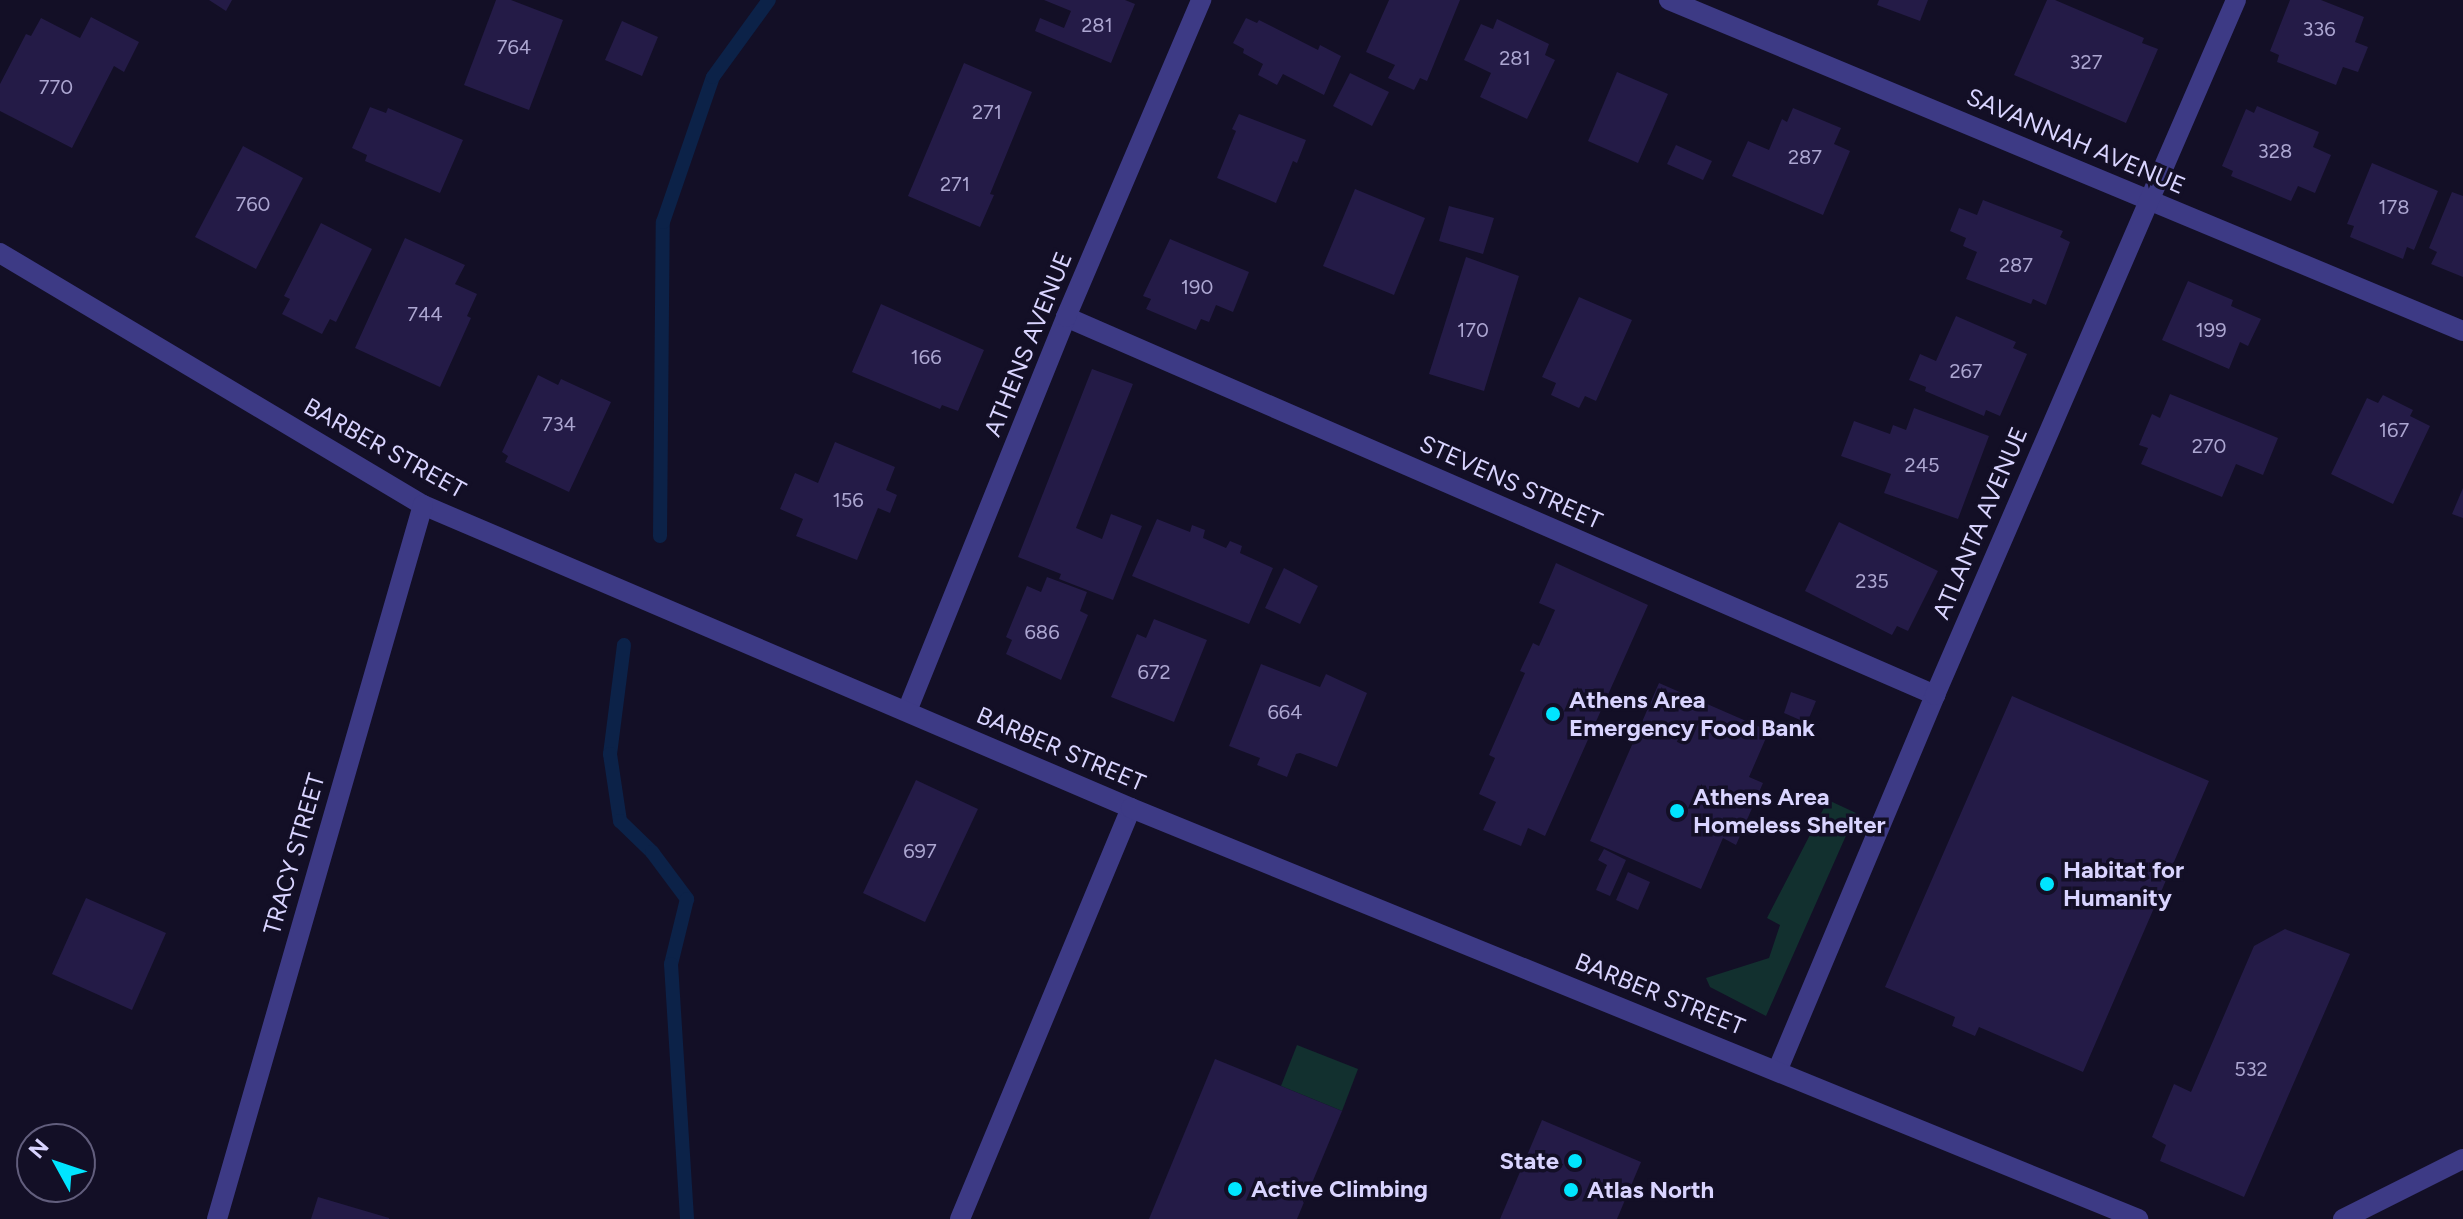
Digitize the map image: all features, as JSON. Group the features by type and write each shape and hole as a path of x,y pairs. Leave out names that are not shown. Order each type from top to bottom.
{"street":[{"name":"ATHENS AVENUE","path":"907,711 1066,317 1201,0"},
{"name":"SAVANNAH AVENUE","path":"1669,0 2463,331"},
{"name":"ATLANTA AVENUE","path":"1778,1069 1935,695 2236,0"},
{"name":"BARBER STREET","path":"0,253 423,505 1131,808 1778,1069 2138,1219"},
{"name":"STEVENS STREET","path":"1066,317 1935,695"},
{"name":"TRACY STREET","path":"217,1219 423,505"},
{"path":"960,1219 1131,808"},
{"path":"2343,1219 2463,1159"}],"green space":[{"path":"1828,800 1856,813 1766,1016 1710,987 1706,978 1769,958 1780,925 1767,918"},
{"path":"1297,1045 1358,1069 1342,1111 1281,1086"}],"building":[{"path":"209,0 232,0 226,11"},
{"path":"496,0 511,0 563,20 529,110 464,85"},
{"path":"1044,0 1125,0 1135,4 1111,63 1035,31 1040,18 1064,28 1071,11"},
{"path":"1389,0 1460,0 1427,81 1420,78 1414,90 1388,78 1395,65 1366,52"},
{"path":"1879,0 1928,0 1920,21 1877,5"},
{"path":"2047,0 2055,0 2144,38 2142,43 2158,49 2126,123 2014,75"},
{"path":"2290,0 2321,0 2364,17 2355,42 2368,47 2358,72 2343,67 2336,85 2277,62 2279,55 2270,51"},
{"path":"91,17 139,42 124,72 114,66 72,148 0,111 0,84 26,34 31,36 41,18 80,38"},
{"path":"1246,18 1257,23 1259,20 1318,50 1320,45 1341,56 1324,95 1283,74 1277,85 1258,75 1263,64 1243,53 1244,49 1233,43"},
{"path":"1497,19 1549,44 1545,55 1555,60 1527,119 1480,97 1491,73 1464,60 1481,24 1493,29"},
{"path":"622,21 658,37 642,76 605,60"},
{"path":"964,63 1032,92 990,194 994,195 980,227 908,196"},
{"path":"1617,72 1668,94 1638,163 1588,141"},
{"path":"1350,73 1389,92 1372,126 1333,106"},
{"path":"2257,106 2319,132 2313,147 2331,155 2315,193 2298,186 2291,201 2231,176 2233,171 2222,166 2246,109 2254,113"},
{"path":"370,107 386,113 388,108 463,140 440,193 365,161 367,155 352,148"},
{"path":"1793,108 1841,128 1834,144 1850,151 1823,215 1732,176 1748,141 1769,150 1782,119 1787,122"},
{"path":"1239,114 1306,140 1297,163 1293,161 1276,203 1217,178 1236,131 1232,129"},
{"path":"1676,145 1712,161 1703,180 1667,164"},
{"path":"243,146 303,178 256,269 195,237"},
{"path":"2372,163 2438,191 2414,250 2407,247 2403,259 2350,237 2354,226 2347,224"},
{"path":"1355,189 1425,218 1394,295 1323,266"},
{"path":"2452,192 2463,196 2463,277 2431,264 2437,252 2429,248"},
{"path":"1983,200 2063,231 2060,237 2070,242 2046,305 2033,299 2031,304 1966,279 1977,252 1963,246 1966,238 1950,231 1959,208 1977,215"},
{"path":"1449,206 1494,218 1483,254 1439,241"},
{"path":"321,223 372,249 336,322 330,319 322,334 282,314 290,299 284,296"},
{"path":"405,238 465,265 455,284 477,294 467,316 471,318 440,387 355,348"},
{"path":"1170,239 1249,272 1233,312 1216,305 1209,322 1201,319 1196,330 1146,309 1151,299 1143,296"},
{"path":"1466,257 1519,276 1484,391 1429,374"},
{"path":"2188,281 2233,300 2231,306 2261,319 2248,346 2240,342 2229,369 2162,340"},
{"path":"1579,297 1632,320 1596,401 1585,396 1579,408 1551,395 1556,383 1542,377"},
{"path":"881,304 984,350 958,411 942,405 940,409 852,372"},
{"path":"1956,316 2016,342 2013,348 2027,354 2000,416 1986,410 1984,416 1925,391 1926,387 1909,380 1920,354 1936,361"},
{"path":"1092,369 1133,384 1076,528 1102,539 1111,514 1142,526 1113,600 1059,579 1061,574 1018,557"},
{"path":"538,375 558,385 561,379 611,402 569,492 505,462 508,456 502,452"},
{"path":"2170,394 2278,438 2263,475 2236,464 2222,497 2141,464 2148,448 2139,445 2152,414 2160,418"},
{"path":"2383,395 2413,410 2410,416 2430,426 2393,504 2331,474 2367,398 2378,403"},
{"path":"1914,408 1989,436 1958,519 1884,493 1891,474 1841,456 1854,421 1890,434 1893,425 1906,430"},
{"path":"835,442 895,467 886,490 897,495 890,513 878,508 857,560 796,536 803,519 780,509 795,473 818,483"},
{"path":"2463,488 2463,518 2452,514"},
{"path":"1157,519 1190,532 1192,525 1205,530 1203,538 1226,548 1230,541 1242,546 1240,553 1273,568 1249,624 1132,576"},
{"path":"1839,522 1938,571 1908,631 1897,626 1892,635 1805,591"},
{"name":"Athens Area Emergency Food Bank","path":"1556,563 1648,605 1545,836 1528,828 1521,846 1483,830 1496,802 1479,794 1495,758 1489,755 1525,673 1520,671 1533,643 1539,646 1555,610 1539,603"},
{"path":"1284,568 1318,586 1300,624 1265,608"},
{"path":"1047,577 1087,592 1080,611 1088,615 1061,680 1006,654 1012,640 1006,637 1027,586 1041,592"},
{"path":"1154,619 1207,640 1174,722 1111,697 1137,634 1146,638"},
{"path":"1261,664 1320,687 1326,674 1367,693 1337,767 1300,753 1296,754 1287,777 1257,765 1260,758 1229,746"},
{"name":"Athens Area Homeless Shelter","path":"1659,683 1769,731 1749,777 1763,783 1736,845 1723,838 1701,889 1590,841"},
{"path":"1791,692 1816,701 1807,723 1784,713"},
{"name":"Habitat for Humanity","path":"2012,696 2209,781 2083,1072 1979,1027 1975,1036 1952,1026 1955,1017 1885,987"},
{"path":"916,780 978,809 925,922 863,893"},
{"path":"1604,849 1626,860 1610,896 1596,890 1607,865 1598,860"},
{"path":"1628,872 1650,882 1638,910 1616,900"},
{"path":"86,898 166,933 132,1010 52,974"},
{"path":"2285,929 2350,954 2244,1197 2160,1161 2166,1145 2152,1137 2174,1084 2191,1092 2254,946"},
{"name":"Active Climbing","path":"1215,1059 1342,1111 1297,1219 1149,1219"},
{"name":"Atlas North","path":"1542,1120 1641,1162 1617,1219 1500,1219"},
{"path":"318,1197 389,1218 389,1219 311,1219"}],"waterway":[{"path":"660,536 663,222 713,77 769,0"},
{"path":"624,645 610,754 620,821 652,852 687,899 671,964 687,1219"}],"place":[{"name":"Athens Area Emergency Food Bank","path":"1553,714"},
{"name":"Athens Area Homeless Shelter","path":"1677,811"},
{"name":"Habitat for Humanity","path":"2047,884"},
{"name":"State","path":"1575,1161"},
{"name":"Active Climbing","path":"1235,1189"},
{"name":"Atlas North","path":"1571,1190"}]}
